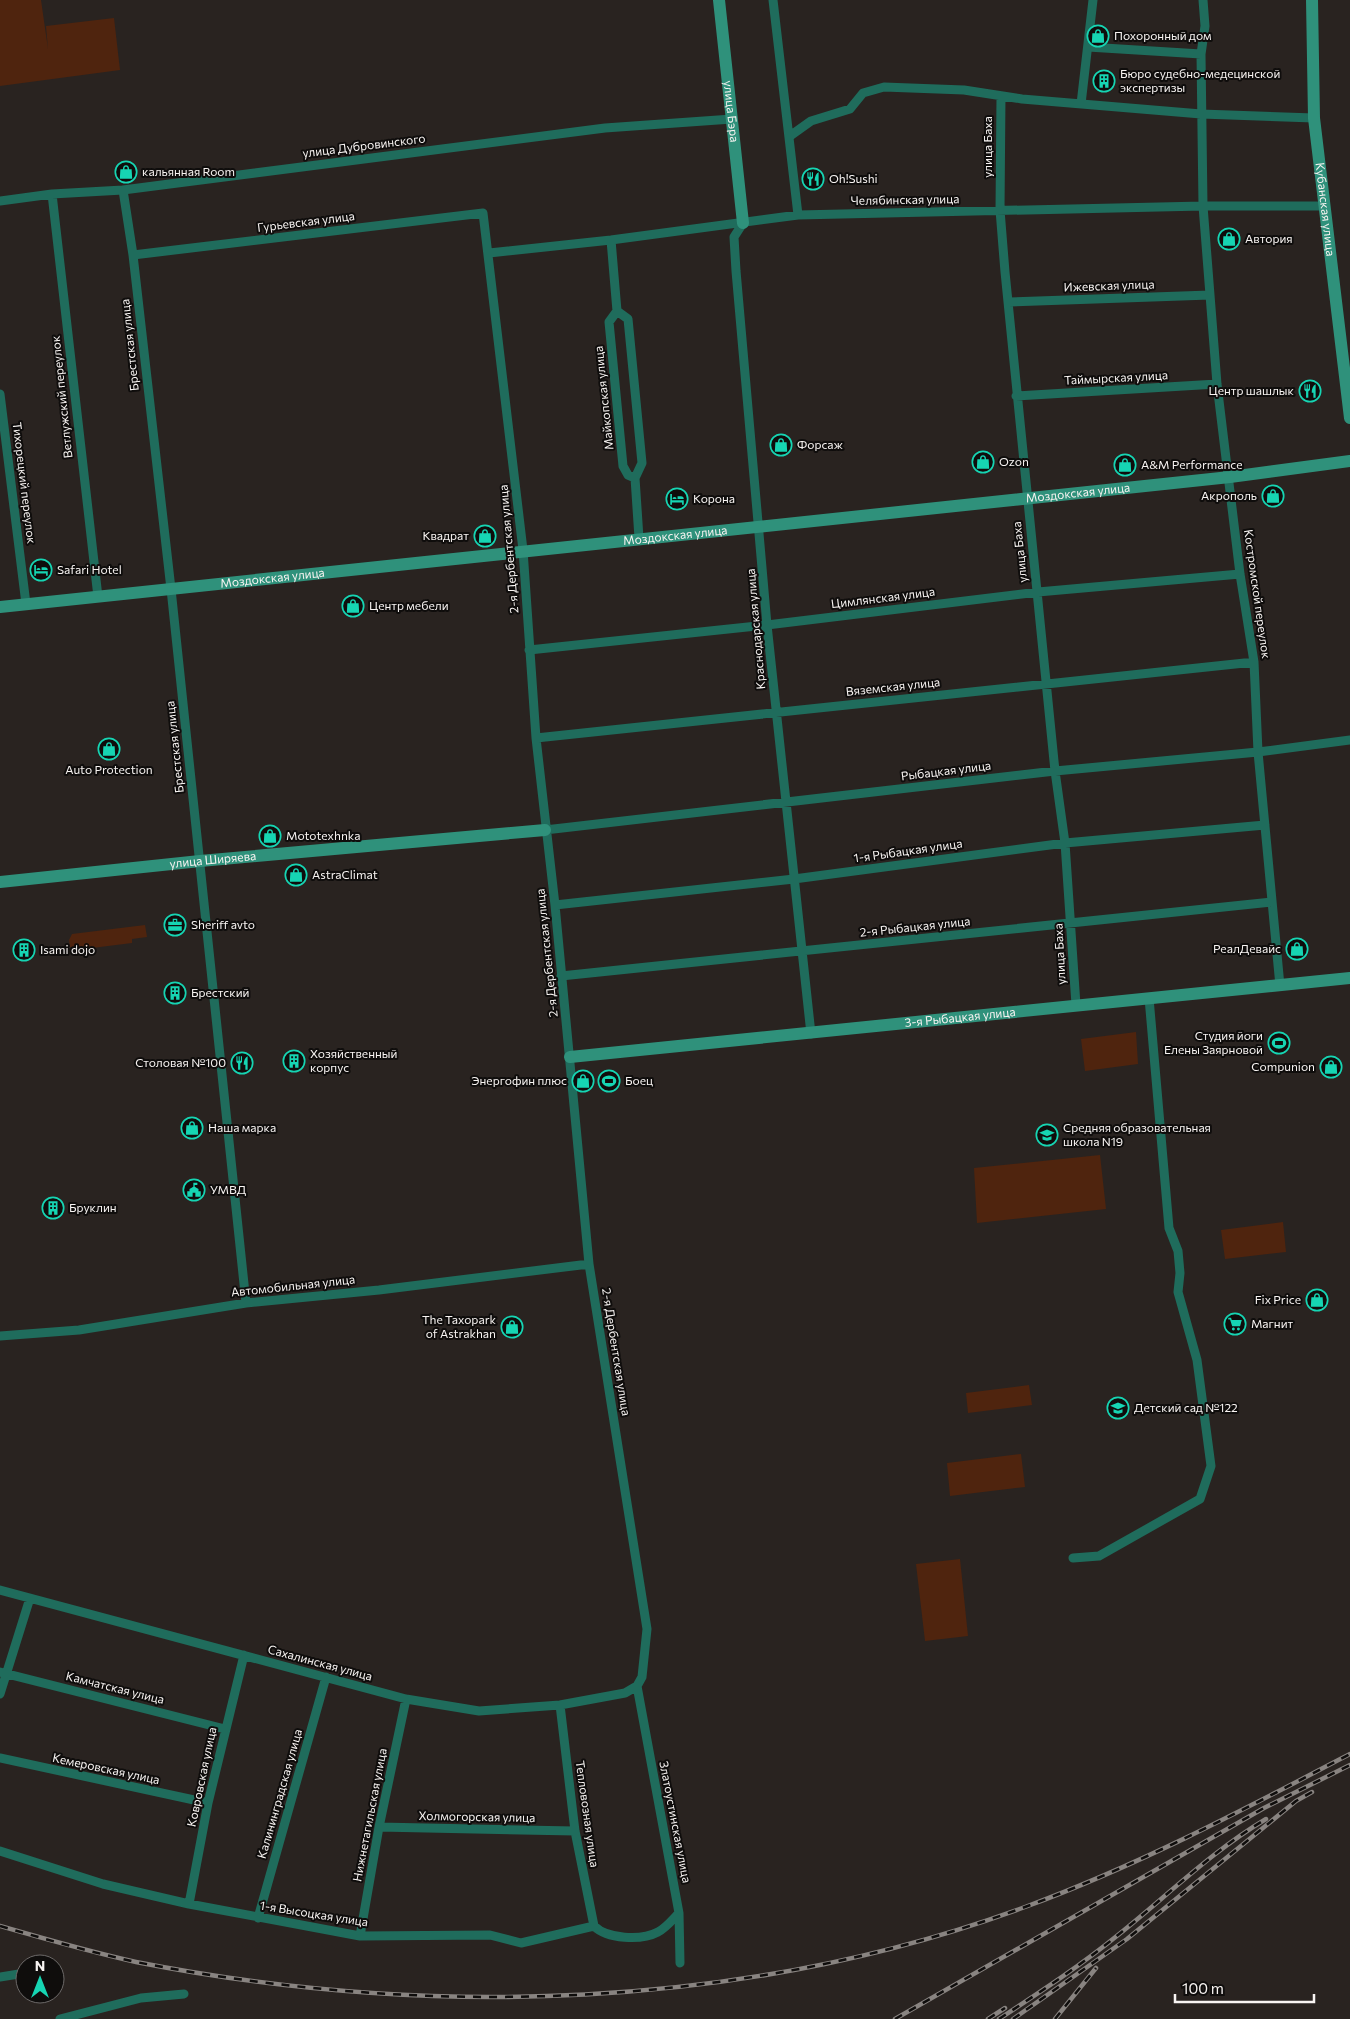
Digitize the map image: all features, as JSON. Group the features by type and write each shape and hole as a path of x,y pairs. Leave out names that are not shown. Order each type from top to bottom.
{"main road":[{"name":"улица Бэра","path":"719,0 743,222"},
{"name":"Кубанская улица","path":"1312,0 1314,118 1350,418"},
{"name":"Моздокская улица","path":"0,607 760,525 1230,478 1350,461"},
{"name":"улица Ширяева","path":"0,882 200,861 545,830"},
{"name":"3-я Рыбацкая улица","path":"570,1057 1350,978"}],"street":[{"path":"773,0 798,215"},
{"path":"1081,104 1094,0"},
{"name":"Костромской переулок","path":"1203,0 1205,26 1201,54 1203,206 1210,296 1240,574 1254,662 1258,752 1280,986"},
{"path":"1088,47 1201,54"},
{"path":"790,136 811,121 850,109 863,93 884,87 964,90 1001,96 1201,114 1314,118"},
{"name":"улица Баха","path":"1001,96 1000,210 1016,396 1064,843 1076,1005"},
{"name":"улица Дубровинского","path":"0,201 52,194 123,190 605,128 732,119"},
{"name":"Брестская улица","path":"123,190 133,255 171,589 246,1303"},
{"name":"Ветлужский переулок","path":"52,194 98,596"},
{"name":"Челябинская улица","path":"489,253 612,240 798,215 1203,206 1324,206"},
{"name":"Гурьевская улица","path":"133,255 482,213"},
{"name":"2-я Дербентская улица","path":"482,213 489,253 523,550 536,738 555,905 589,1264 647,1629 642,1678 637,1686"},
{"name":"Краснодарская улица","path":"743,222 734,237 736,271 760,525 767,625 811,1034"},
{"name":"Майкопская улица","path":"612,240 617,311 609,322 623,466 628,475 635,478"},
{"name":"Ижевская улица","path":"1008,302 1210,296"},
{"name":"Майкопская улица","path":"617,311 628,319 642,464 635,478 639,538"},
{"name":"Таймырская улица","path":"1016,396 1218,384"},
{"name":"Тихорецкий переулок","path":"0,394 26,604"},
{"name":"Цимлянская улица","path":"529,650 767,625 1038,592 1240,574"},
{"name":"Вяземская улица","path":"536,738 776,711 1254,662"},
{"name":"Рыбацкая улица","path":"545,830 1055,771 1258,752 1350,740"},
{"name":"1-я Рыбацкая улица","path":"555,905 794,879 1064,843 1265,825"},
{"name":"2-я Рыбацкая улица","path":"561,976 1272,902"},
{"path":"1073,1558 1099,1556 1200,1499 1210,1466 1197,1360 1178,1292 1180,1273 1178,1251 1168,1228 1149,998"},
{"name":"Автомобильная улица","path":"0,1336 79,1330 246,1303 379,1290 589,1264"},
{"name":"Сахалинская улица","path":"0,1590 406,1699 480,1711 560,1705 625,1693 637,1686"},
{"path":"0,1694 3,1673 30,1598"},
{"name":"Ковровская улица","path":"188,1904 208,1803 244,1655"},
{"name":"Камчатская улица","path":"3,1673 225,1729"},
{"name":"Калининградская улица","path":"258,1918 326,1677"},
{"name":"Златоустинская улица","path":"637,1686 679,1913 680,1963"},
{"name":"Нижнетагильская улица","path":"360,1936 379,1827 406,1699"},
{"name":"Тепловозная улица","path":"560,1705 575,1832 594,1926"},
{"name":"Кемеровская улица","path":"0,1758 208,1803"},
{"name":"Холмогорская улица","path":"379,1827 575,1832"},
{"name":"1-я Высоцкая улица","path":"0,1851 103,1884 188,1904 360,1936 490,1935 521,1943 594,1926"},
{"path":"594,1926 601,1933 642,1937 659,1932 679,1913"},
{"path":"0,1977 15,1975"},
{"path":"60,2019 141,1998 184,1994"}],"shaded area":[{"path":"0,0 41,0 48,49 46,26 114,18 120,70 0,86"},
{"path":"145,925 147,937 132,939 132,943 76,950 70,947 69,940 72,934"},
{"path":"1136,1032 1138,1064 1085,1071 1081,1039"},
{"path":"1100,1155 1106,1209 977,1223 974,1168"},
{"path":"1283,1222 1286,1252 1225,1259 1221,1230"},
{"path":"1029,1385 1032,1405 968,1413 966,1393"},
{"path":"1021,1454 1025,1487 950,1496 947,1463"},
{"path":"960,1559 968,1636 925,1641 916,1564"}],"railway":[{"path":"0,1926 136,1962 247,1980 359,1992 472,1997 585,1995 698,1985 809,1967 918,1941 1025,1907 1150,1855 1350,1754"},
{"path":"895,2019 1264,1808 1350,1765"},
{"path":"1013,2019 1127,1939 1296,1801 1312,1792"},
{"path":"999,2019 1104,1946 1208,1859 1266,1819"},
{"path":"1055,2019 1096,1968"},
{"path":"988,2019 1005,2008"}],"place":[{"name":"Похоронный дом","path":"1098,36"},
{"name":"Бюро судебно-медецинской экспертизы","path":"1104,81"},
{"name":"кальянная Room","path":"126,172"},
{"name":"Oh!Sushi","path":"813,179"},
{"name":"Автория","path":"1229,239"},
{"name":"Центр шашлык","path":"1310,391"},
{"name":"Форсаж","path":"781,445"},
{"name":"Ozon","path":"983,462"},
{"name":"A&M Performance","path":"1125,465"},
{"name":"Акрополь","path":"1273,496"},
{"name":"Корона","path":"677,499"},
{"name":"Квадрат","path":"485,536"},
{"name":"Safari Hotel","path":"41,570"},
{"name":"Центр мебели","path":"353,606"},
{"name":"Auto Protection","path":"109,749"},
{"name":"Mototexhnka","path":"270,836"},
{"name":"AstraClimat","path":"296,875"},
{"name":"Sheriff avto","path":"175,925"},
{"name":"РеалДевайс","path":"1297,949"},
{"name":"Isami dojo","path":"24,950"},
{"name":"Брестский","path":"175,993"},
{"name":"Студия йоги Елены Заярновой","path":"1279,1043"},
{"name":"Хозяйственный корпус","path":"294,1061"},
{"name":"Столовая №100","path":"242,1063"},
{"name":"Compunion","path":"1331,1067"},
{"name":"Энергофин плюс","path":"583,1081"},
{"name":"Боец","path":"609,1081"},
{"name":"Наша марка","path":"192,1128"},
{"name":"Средняя образовательная школа N19","path":"1047,1135"},
{"name":"УМВД","path":"194,1190"},
{"name":"Бруклин","path":"53,1208"},
{"name":"Fix Price","path":"1317,1300"},
{"name":"Магнит","path":"1235,1324"},
{"name":"The Taxopark of Astrakhan","path":"512,1327"},
{"name":"Детский сад №122","path":"1118,1408"}]}
